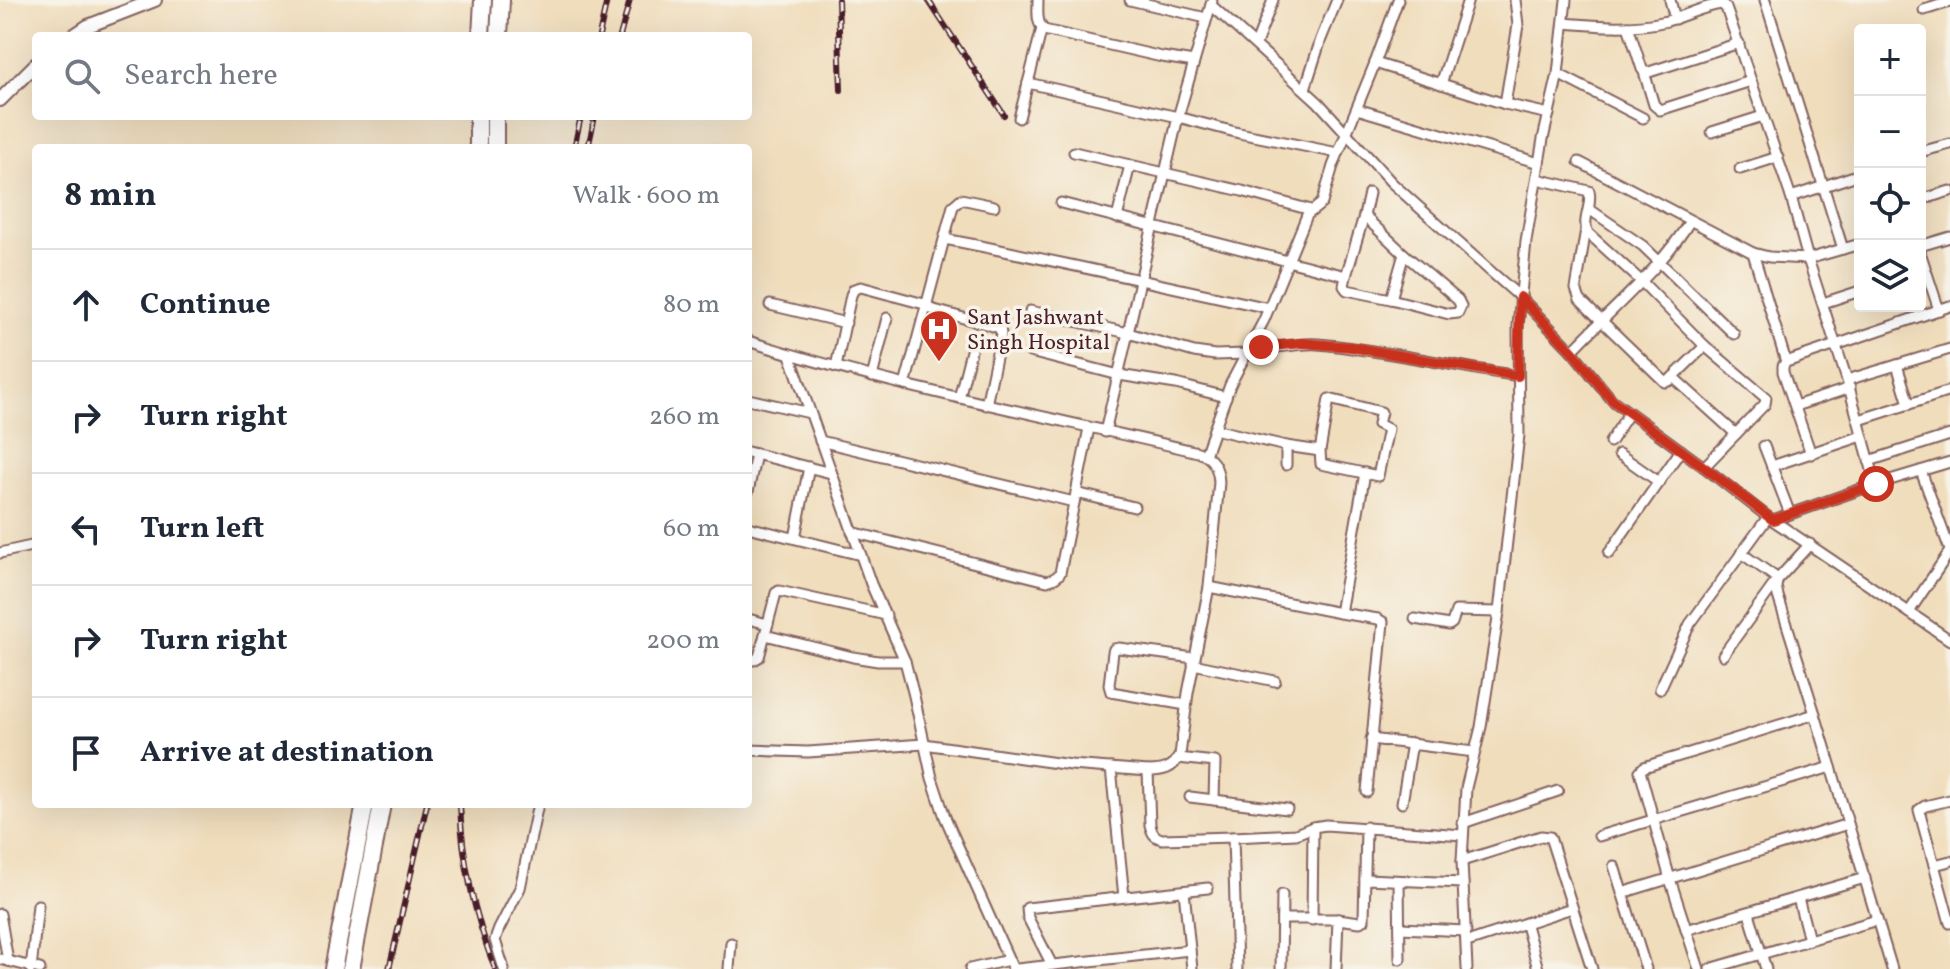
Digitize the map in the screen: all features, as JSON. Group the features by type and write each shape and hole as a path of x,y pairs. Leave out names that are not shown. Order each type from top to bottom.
{"highway":[{"path":"481,32 483,0"},
{"path":"499,32 501,0"},
{"path":"478,120 478,144"},
{"path":"495,120 495,144"},
{"path":"333,969 364,808"},
{"path":"351,969 381,808"}],"street":[{"path":"79,32 155,0"},
{"path":"1019,118 1042,28 1038,19 1038,0"},
{"path":"1130,0 1206,18"},
{"path":"1256,44 1273,0"},
{"path":"1305,89 1337,0"},
{"path":"1205,455 1226,397 1269,308 1307,215 1322,203 1338,153 1398,0"},
{"path":"1441,84 1468,0"},
{"path":"1505,104 1518,25 1515,0"},
{"path":"1467,969 1462,861 1466,788 1481,727 1499,612 1519,435 1520,297 1526,241 1558,74 1566,0"},
{"path":"1670,0 1675,19"},
{"path":"1765,0 1843,249"},
{"path":"1105,432 1178,117 1212,2 1305,89 1392,183 1520,297 1572,351 1603,391 1771,518 1950,640"},
{"path":"1564,23 1650,24 1675,19 1714,2 1725,6 1791,197 1849,384 1876,484"},
{"path":"1924,10 1945,2"},
{"path":"1628,26 1654,105 1660,110 1751,81"},
{"path":"1042,28 1194,62"},
{"path":"1644,72 1739,43"},
{"path":"1375,63 1505,104 1549,114"},
{"path":"0,100 32,68"},
{"path":"1558,74 1643,118"},
{"path":"1028,83 1338,153"},
{"path":"1357,109 1539,163"},
{"path":"1712,132 1763,116"},
{"path":"1926,150 1950,144"},
{"path":"1074,152 1311,210"},
{"path":"1740,169 1778,157"},
{"path":"1579,162 1753,253 1808,259 1854,246"},
{"path":"1117,218 1130,165"},
{"path":"1587,190 1593,170"},
{"path":"1791,197 1854,176"},
{"path":"1537,179 1587,190 1591,194 1576,293 1580,300 1663,381 1667,382 1705,346"},
{"path":"1926,198 1950,191"},
{"path":"1364,216 1458,300 1461,310 1449,314 1347,290 1344,286 1346,276 1369,193"},
{"path":"905,385 953,206 964,199 994,206"},
{"path":"1061,203 1346,276"},
{"path":"1589,209 1637,241 1734,334"},
{"path":"1572,351 1661,262 1690,221"},
{"path":"1586,229 1705,346 1766,398 1765,404 1704,467"},
{"path":"1926,247 1950,237"},
{"path":"945,239 1269,308"},
{"path":"1753,253 1786,362"},
{"path":"1391,299 1404,254"},
{"path":"1811,454 1783,366 1786,362 1947,309 1926,277"},
{"path":"836,367 852,292 858,287 1000,328 986,405"},
{"path":"1823,303 1854,293"},
{"path":"770,305 846,323"},
{"path":"1030,311 1209,354 1246,354"},
{"path":"872,377 887,318"},
{"path":"752,342 872,377 1205,455 1215,464 1219,482 1209,587 1193,661 1178,758 1169,768 1148,771 1071,765 924,744 808,752 752,750"},
{"path":"1251,344 1269,348 1303,343 1351,347 1518,376"},
{"path":"1795,406 1897,365 1950,349"},
{"path":"959,398 971,351"},
{"path":"1030,352 1119,375 1176,384 1226,397"},
{"path":"790,355 852,532 905,661 932,778 945,817 1013,966"},
{"path":"1897,365 1909,404"},
{"path":"1673,377 1736,434"},
{"path":"1859,420 1950,391"},
{"path":"1329,399 1381,412 1378,424 1388,429 1378,476 1321,464 1320,451 1329,399"},
{"path":"752,400 810,413"},
{"path":"1610,442 1629,413"},
{"path":"852,532 1047,581 1057,577 1089,428"},
{"path":"1214,429 1320,451"},
{"path":"1869,461 1950,435"},
{"path":"1772,466 1862,436"},
{"path":"820,441 1134,507"},
{"path":"1286,446 1286,465"},
{"path":"1764,446 1790,514"},
{"path":"1609,553 1681,450"},
{"path":"752,453 831,473"},
{"path":"1619,454 1659,482"},
{"path":"1660,689 1690,624 1741,553 1771,518 1950,462"},
{"path":"795,538 809,467"},
{"path":"1909,612 1950,551 1946,527 1921,471"},
{"path":"1340,613 1365,473"},
{"path":"752,528 861,555"},
{"path":"1723,655 1778,579 1810,544"},
{"path":"0,553 32,546"},
{"path":"1741,553 1778,579"},
{"path":"1778,579 1778,596 1892,969"},
{"path":"1209,587 1383,622 1367,792"},
{"path":"752,660 759,657 779,591 886,615"},
{"path":"1415,619 1447,626 1452,624 1456,611 1499,612"},
{"path":"752,620 768,624"},
{"path":"765,635 853,657 905,661"},
{"path":"1186,705 1111,692 1109,685 1114,649 1193,661 1275,681"},
{"path":"1699,969 1653,821 1641,769 1815,714"},
{"path":"1371,739 1474,752"},
{"path":"1402,803 1412,743"},
{"path":"1178,758 1215,762 1214,800"},
{"path":"1599,836 1831,767"},
{"path":"1111,768 1124,897"},
{"path":"1148,771 1150,825 1152,833 1162,839 1296,834 1326,825 1463,835"},
{"path":"1463,823 1558,791"},
{"path":"1190,797 1287,809"},
{"path":"1950,800 1919,810 1950,923"},
{"path":"504,969 495,940 520,888 537,808"},
{"path":"1622,893 1848,824"},
{"path":"1312,920 1313,827"},
{"path":"1282,919 1364,920 1366,827"},
{"path":"1462,861 1546,835 1552,841 1592,969"},
{"path":"1233,837 1237,969"},
{"path":"1934,865 1950,861"},
{"path":"1614,866 1646,969"},
{"path":"1686,930 1865,878"},
{"path":"1365,879 1463,883"},
{"path":"1399,881 1400,959"},
{"path":"1057,966 1028,918 1027,908 1208,888"},
{"path":"1184,891 1192,969"},
{"path":"1281,969 1282,895"},
{"path":"1798,898 1809,940"},
{"path":"0,914 4,960 34,968 38,905"},
{"path":"1467,942 1572,908"},
{"path":"1749,913 1766,969"},
{"path":"1336,969 1338,919"},
{"path":"1710,969 1877,920"},
{"path":"1526,925 1538,969"},
{"path":"1400,928 1466,931"},
{"path":"731,943 731,968"},
{"path":"970,969 1057,966 1190,950"}],"railway":[{"path":"600,32 607,0"},
{"path":"621,32 630,0"},
{"path":"838,0 841,90"},
{"path":"928,0 1004,115"},
{"path":"575,144 580,120"},
{"path":"589,144 594,120"},
{"path":"389,969 426,808"},
{"path":"460,808 471,888 495,969"}],"place":[{"name":"Sant Jashwant Singh Hospital","path":"939,363"}],"route":[{"path":"1261,347 1316,343 1518,376 1520,297 1572,351 1612,400 1773,520 1876,484"}]}
